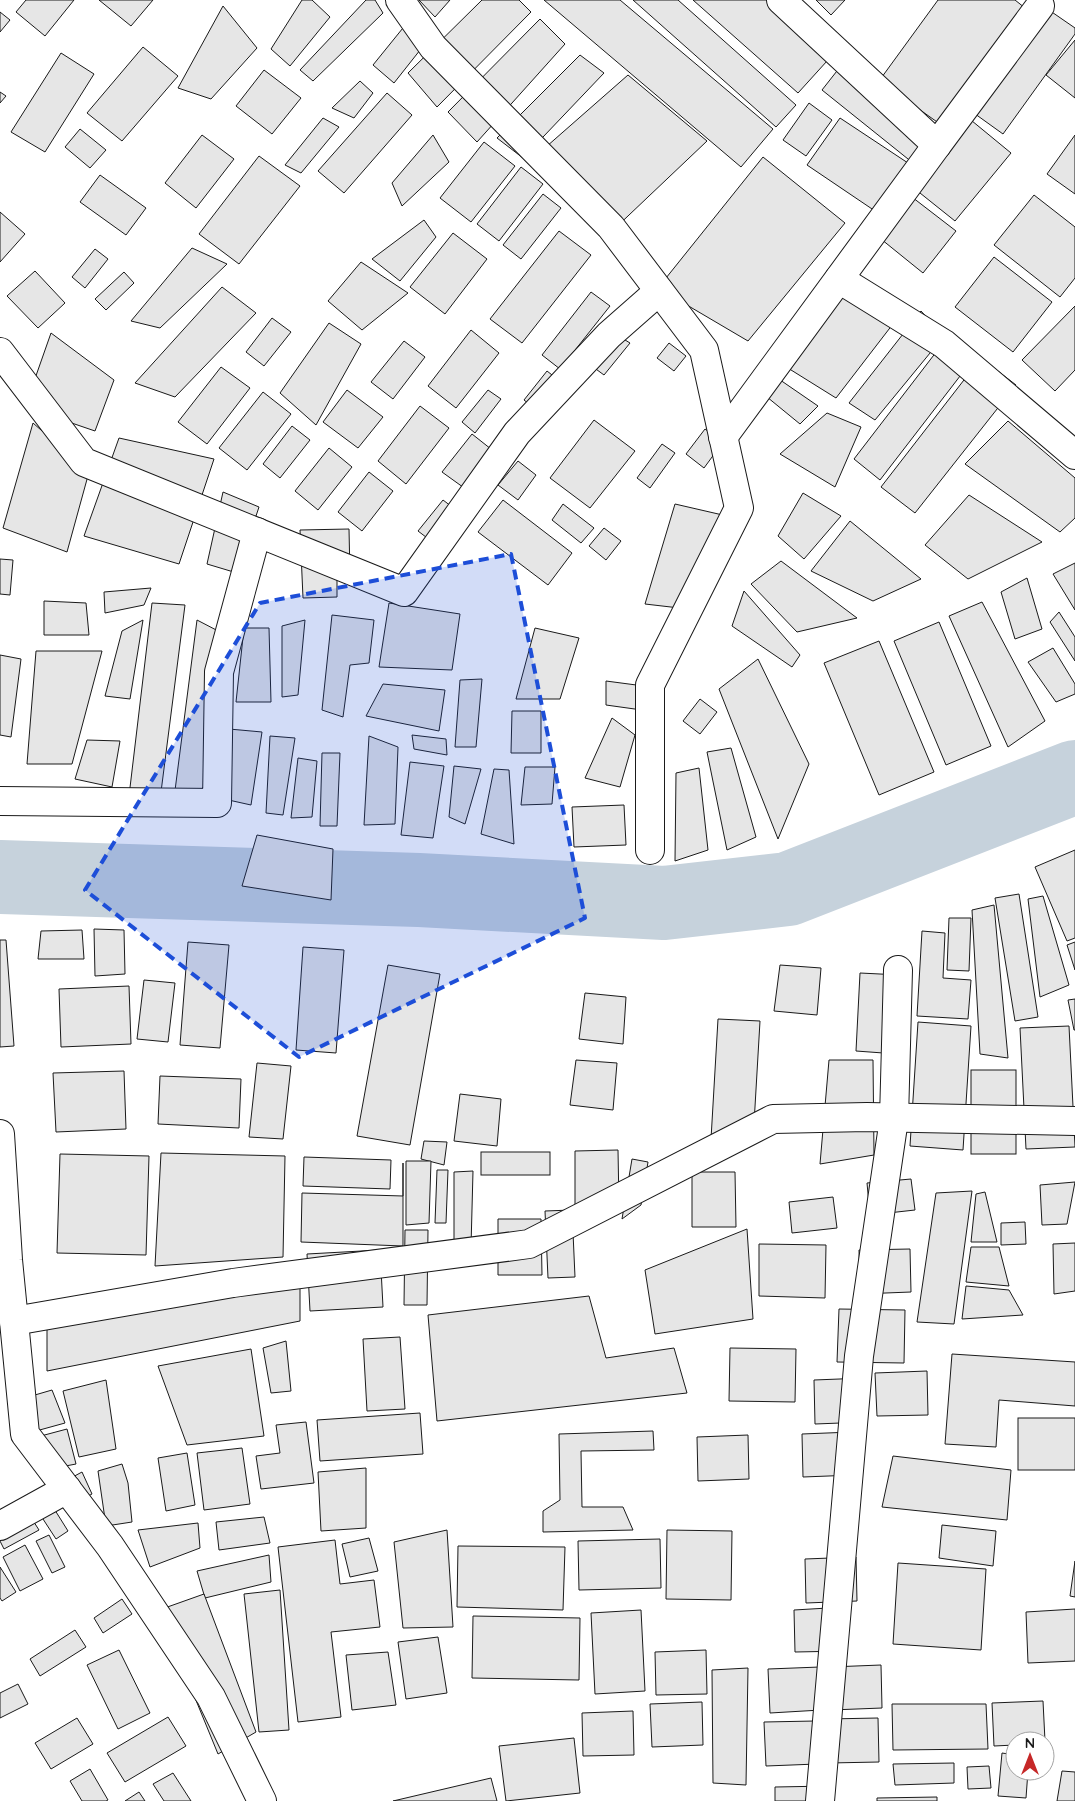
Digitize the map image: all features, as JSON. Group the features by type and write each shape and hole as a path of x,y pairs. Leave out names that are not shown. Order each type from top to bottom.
{"street":[{"path":"400,0 433,47 611,227 704,350 739,508 650,685 650,850"},
{"path":"781,0 937,145"},
{"path":"723,437 1040,6"},
{"path":"839,278 944,344 1075,455"},
{"path":"0,352 84,462 404,592 517,433 609,335 659,291"},
{"path":"0,801 217,803 219,672 257,532"},
{"path":"820,1801 859,1356 894,1119 898,970"},
{"path":"14,1321 233,1283 529,1244 773,1119 867,1117 1075,1121"},
{"path":"0,1134 14,1321 25,1434 110,1546 211,1697 262,1801"},
{"path":"0,1526 67,1489"}],"highlighted area":[{"path":"511,554 585,918 299,1057 85,890 260,603"}],"building":[{"path":"26,0 74,0 45,36 16,12"},
{"path":"99,0 153,0 131,26"},
{"path":"302,0 312,0 330,17 290,66 271,49"},
{"path":"366,0 375,0 383,13 313,81 300,70"},
{"path":"419,0 450,0 435,17"},
{"path":"482,0 519,0 531,12 437,107 408,73"},
{"path":"544,0 620,0 773,129 741,167"},
{"path":"633,0 678,0 796,105 776,127"},
{"path":"693,0 780,0 837,50 798,93"},
{"path":"816,0 845,0 831,15"},
{"path":"938,0 1015,0 1025,8 940,124 879,81"},
{"path":"223,6 257,48 211,99 178,88"},
{"path":"1046,8 1075,28 1075,34 1003,134 971,111"},
{"path":"0,12 10,20 0,32"},
{"path":"540,19 565,44 477,142 448,112"},
{"path":"407,23 428,40 394,83 373,65"},
{"path":"1075,40 1075,98 1046,75"},
{"path":"143,47 178,76 122,141 87,113"},
{"path":"61,53 94,74 45,152 11,132"},
{"path":"580,55 604,73 523,158 497,138"},
{"path":"844,62 935,135 913,163 822,90"},
{"path":"264,70 301,98 272,134 236,106"},
{"path":"628,75 707,141 609,234 530,161"},
{"path":"360,81 373,93 354,118 332,108"},
{"path":"0,92 6,96 0,103"},
{"path":"387,93 412,115 344,193 318,171"},
{"path":"809,103 832,120 806,156 783,140"},
{"path":"966,116 1011,153 955,221 910,185"},
{"path":"323,118 339,127 301,173 285,165"},
{"path":"840,118 911,165 878,213 807,165"},
{"path":"80,129 106,150 90,168 65,147"},
{"path":"202,135 234,159 196,208 165,183"},
{"path":"433,135 449,162 402,206 392,183"},
{"path":"1075,135 1075,194 1047,174"},
{"path":"484,142 515,166 471,222 440,198"},
{"path":"259,156 300,186 239,264 199,234"},
{"path":"763,157 845,223 748,341 658,288"},
{"path":"521,167 543,184 499,241 477,224"},
{"path":"100,175 146,208 126,235 80,202"},
{"path":"543,194 561,208 521,259 503,245"},
{"path":"908,194 956,231 923,273 876,235"},
{"path":"1034,195 1075,227 1075,278 1060,297 994,245"},
{"path":"0,212 25,234 0,262"},
{"path":"424,220 436,237 400,281 372,259"},
{"path":"559,231 591,255 522,343 490,319"},
{"path":"453,233 487,259 445,314 410,287"},
{"path":"192,248 227,264 160,328 131,321"},
{"path":"95,249 108,259 85,288 72,277"},
{"path":"994,257 1052,302 1013,352 955,307"},
{"path":"361,262 408,293 362,330 328,301"},
{"path":"844,267 906,307 836,398 775,360"},
{"path":"35,271 65,303 38,328 7,296"},
{"path":"124,272 134,283 106,310 95,299"},
{"path":"222,287 256,313 175,397 135,383"},
{"path":"591,292 610,306 560,369 542,355"},
{"path":"1075,306 1075,370 1055,391 1022,360"},
{"path":"921,311 944,336 875,420 849,403"},
{"path":"272,318 291,332 264,366 246,352"},
{"path":"329,323 361,344 316,425 280,393"},
{"path":"471,330 499,353 456,408 428,386"},
{"path":"612,332 630,343 604,375 585,361"},
{"path":"51,333 114,380 95,431 25,407"},
{"path":"950,334 977,354 880,480 854,459"},
{"path":"404,341 425,357 393,399 371,382"},
{"path":"669,343 686,356 674,371 657,358"},
{"path":"981,358 1016,385 915,513 881,487"},
{"path":"221,367 250,388 207,444 178,422"},
{"path":"547,371 571,390 548,419 524,400"},
{"path":"770,373 818,406 800,424 767,397"},
{"path":"347,390 383,417 358,448 323,422"},
{"path":"488,390 501,399 475,433 462,422"},
{"path":"263,392 291,414 247,470 219,448"},
{"path":"420,406 449,428 406,484 378,461"},
{"path":"827,413 861,427 835,487 780,454"},
{"path":"594,420 635,451 590,508 550,478"},
{"path":"1008,421 1075,478 1075,518 1060,532 965,464"},
{"path":"33,423 89,472 67,552 3,528"},
{"path":"292,426 310,440 280,478 263,464"},
{"path":"705,429 723,442 704,468 686,454"},
{"path":"472,434 496,453 467,490 442,472"},
{"path":"119,438 214,459 179,564 84,536"},
{"path":"662,444 675,453 650,488 637,478"},
{"path":"329,448 352,467 318,510 295,491"},
{"path":"518,461 536,475 518,500 498,485"},
{"path":"369,472 393,491 362,531 338,512"},
{"path":"223,492 259,507 237,573 207,564"},
{"path":"803,493 841,516 804,559 778,536"},
{"path":"969,495 1042,542 968,579 925,545"},
{"path":"443,500 468,519 443,550 418,531"},
{"path":"503,500 572,553 548,585 478,532"},
{"path":"563,504 594,528 581,543 552,520"},
{"path":"675,504 727,516 688,609 645,604"},
{"path":"850,521 921,579 873,601 811,571"},
{"path":"604,528 621,541 606,560 589,546"},
{"path":"349,529 350,576 337,576 337,597 303,598 300,530"},
{"path":"0,559 13,560 10,595 0,594"},
{"path":"781,561 857,618 797,632 751,584"},
{"path":"1075,563 1075,610 1053,574"},
{"path":"1027,578 1042,629 1015,639 1001,592"},
{"path":"151,588 144,605 105,613 104,592"},
{"path":"744,591 800,655 792,667 732,626"},
{"path":"44,601 86,603 89,635 44,635"},
{"path":"982,602 1045,721 1008,747 949,616"},
{"path":"152,603 185,605 161,792 129,796"},
{"path":"389,603 460,614 452,670 379,667"},
{"path":"1059,612 1075,637 1075,661 1050,622"},
{"path":"332,615 374,620 369,663 350,665 343,717 322,710"},
{"path":"143,620 130,699 105,696 122,631"},
{"path":"197,620 222,633 210,814 173,806"},
{"path":"305,620 298,695 282,697 282,626"},
{"path":"939,622 991,746 946,765 894,641"},
{"path":"244,628 269,628 271,702 236,702"},
{"path":"535,628 579,638 560,699 516,699"},
{"path":"879,641 934,772 879,795 824,663"},
{"path":"1053,648 1075,684 1075,694 1056,702 1028,662"},
{"path":"36,651 102,651 72,764 27,764"},
{"path":"0,655 21,659 11,737 0,735"},
{"path":"758,659 809,764 778,839 719,689"},
{"path":"482,679 476,747 455,747 460,680"},
{"path":"606,681 659,688 649,711 606,705"},
{"path":"383,684 445,690 439,731 366,716"},
{"path":"700,699 717,712 700,734 683,721"},
{"path":"512,711 541,711 541,753 511,753"},
{"path":"612,718 635,735 620,787 585,778"},
{"path":"229,729 262,732 251,805 224,799"},
{"path":"412,735 446,739 447,755 414,749"},
{"path":"270,736 295,738 283,815 266,813"},
{"path":"369,736 398,747 395,824 364,825"},
{"path":"87,740 120,741 112,787 75,779"},
{"path":"731,748 756,837 727,850 707,752"},
{"path":"322,753 340,753 337,826 320,826"},
{"path":"298,758 317,761 312,817 291,818"},
{"path":"410,762 444,766 433,838 401,835"},
{"path":"454,766 481,769 465,824 449,817"},
{"path":"525,767 555,767 552,804 521,805"},
{"path":"699,768 708,850 675,861 676,773"},
{"path":"494,769 509,770 514,844 481,834"},
{"path":"624,805 626,845 574,847 572,807"},
{"path":"257,835 333,849 331,900 242,886"},
{"path":"1075,850 1075,938 1067,941 1035,867"},
{"path":"1019,894 1038,1017 1015,1021 995,898"},
{"path":"1043,896 1069,985 1040,997 1028,899"},
{"path":"994,905 1008,1058 980,1054 972,910"},
{"path":"949,918 971,918 969,971 947,970"},
{"path":"94,929 124,930 125,974 95,976"},
{"path":"82,930 84,959 38,959 41,931"},
{"path":"922,931 945,933 943,978 971,980 968,1019 917,1016"},
{"path":"0,940 6,940 14,1046 0,1047"},
{"path":"188,942 229,945 220,1048 180,1045"},
{"path":"1075,942 1075,970 1067,945"},
{"path":"303,947 344,950 336,1053 296,1050"},
{"path":"388,965 440,974 410,1145 357,1136"},
{"path":"780,965 821,968 817,1015 774,1011"},
{"path":"860,973 900,975 897,1054 856,1051"},
{"path":"144,980 175,983 168,1042 137,1039"},
{"path":"129,986 131,1044 61,1047 59,989"},
{"path":"585,993 626,997 623,1044 579,1039"},
{"path":"1075,999 1075,1030 1074,1030 1068,1000"},
{"path":"718,1019 760,1021 753,1141 711,1139"},
{"path":"918,1022 971,1026 963,1150 910,1146"},
{"path":"1069,1026 1075,1147 1026,1149 1020,1028"},
{"path":"576,1060 617,1063 613,1110 570,1105"},
{"path":"829,1060 873,1060 874,1155 820,1164"},
{"path":"257,1063 291,1066 283,1139 249,1137"},
{"path":"971,1070 1016,1070 1016,1154 971,1154"},
{"path":"124,1071 126,1129 56,1132 53,1073"},
{"path":"160,1076 241,1079 239,1128 158,1124"},
{"path":"460,1094 501,1099 497,1146 454,1141"},
{"path":"424,1141 447,1142 444,1165 421,1159"},
{"path":"618,1150 619,1206 575,1207 575,1151"},
{"path":"481,1152 550,1152 550,1175 481,1175"},
{"path":"161,1153 285,1156 283,1257 155,1266"},
{"path":"60,1154 149,1156 146,1255 57,1253"},
{"path":"304,1157 391,1160 390,1189 303,1186"},
{"path":"632,1159 648,1162 641,1205 622,1219"},
{"path":"406,1161 431,1161 429,1223 406,1225"},
{"path":"437,1170 448,1170 446,1223 435,1223"},
{"path":"473,1171 471,1247 454,1247 454,1172"},
{"path":"692,1172 735,1172 736,1227 692,1227"},
{"path":"911,1179 915,1210 870,1215 867,1183"},
{"path":"1075,1182 1067,1224 1042,1225 1040,1185"},
{"path":"972,1191 954,1324 917,1322 936,1193"},
{"path":"985,1192 997,1242 971,1242 976,1194"},
{"path":"302,1193 403,1196 403,1246 301,1242"},
{"path":"833,1197 837,1228 792,1233 789,1202"},
{"path":"572,1210 575,1277 548,1278 545,1211"},
{"path":"498,1219 541,1219 542,1275 498,1275"},
{"path":"1025,1222 1026,1244 1001,1245 1001,1223"},
{"path":"747,1229 753,1319 655,1334 645,1270"},
{"path":"405,1230 428,1230 427,1305 404,1305"},
{"path":"1075,1243 1075,1291 1054,1294 1053,1244"},
{"path":"759,1244 826,1245 825,1298 759,1296"},
{"path":"971,1247 999,1247 1009,1286 966,1282"},
{"path":"910,1249 911,1292 860,1294 859,1250"},
{"path":"380,1250 383,1307 310,1311 307,1254"},
{"path":"300,1279 300,1321 47,1371 47,1309 87,1294"},
{"path":"966,1286 1009,1290 1023,1315 962,1319"},
{"path":"589,1296 606,1358 674,1348 687,1393 437,1421 428,1315"},
{"path":"839,1309 905,1310 904,1363 837,1362"},
{"path":"400,1337 405,1409 367,1411 363,1339"},
{"path":"286,1341 291,1391 271,1393 263,1348"},
{"path":"730,1348 796,1349 795,1402 729,1401"},
{"path":"251,1349 264,1436 187,1445 158,1366"},
{"path":"952,1354 1075,1362 1075,1406 999,1400 996,1447 945,1444"},
{"path":"927,1371 928,1415 877,1416 875,1373"},
{"path":"865,1378 866,1422 815,1424 814,1380"},
{"path":"106,1380 116,1449 79,1457 63,1391"},
{"path":"52,1390 65,1423 36,1431 28,1397"},
{"path":"420,1413 423,1454 320,1461 317,1420"},
{"path":"1018,1418 1075,1418 1075,1470 1018,1470"},
{"path":"306,1422 314,1483 261,1489 256,1456 280,1453 276,1425"},
{"path":"67,1429 76,1464 55,1468 37,1437"},
{"path":"653,1431 654,1450 581,1451 582,1507 623,1507 633,1530 543,1532 543,1511 560,1500 559,1434"},
{"path":"852,1432 854,1475 803,1477 802,1434"},
{"path":"748,1435 749,1479 698,1481 697,1437"},
{"path":"242,1448 250,1504 204,1510 197,1453"},
{"path":"187,1453 195,1505 166,1511 158,1458"},
{"path":"893,1456 1011,1470 1007,1520 882,1507"},
{"path":"122,1464 128,1483 132,1522 106,1526 98,1471"},
{"path":"366,1468 366,1528 321,1531 318,1472"},
{"path":"82,1472 92,1494 79,1501 69,1479"},
{"path":"43,1491 68,1531 56,1539 30,1499"},
{"path":"264,1517 270,1543 219,1550 216,1522"},
{"path":"32,1519 39,1530 4,1549 0,1536"},
{"path":"198,1523 200,1548 150,1567 138,1530"},
{"path":"942,1525 996,1531 993,1566 939,1558"},
{"path":"447,1530 453,1627 403,1628 394,1542"},
{"path":"667,1530 732,1531 731,1600 666,1599"},
{"path":"49,1535 65,1567 52,1573 36,1541"},
{"path":"369,1538 378,1571 350,1577 342,1544"},
{"path":"660,1539 661,1588 579,1590 578,1541"},
{"path":"335,1540 340,1584 374,1580 380,1627 331,1632 341,1717 298,1722 278,1547"},
{"path":"25,1545 43,1579 20,1591 3,1557"},
{"path":"458,1546 565,1547 563,1610 457,1607"},
{"path":"269,1555 271,1582 205,1598 197,1571"},
{"path":"856,1557 857,1601 806,1603 805,1559"},
{"path":"1075,1561 1075,1597 1070,1596"},
{"path":"898,1563 986,1569 981,1650 893,1644"},
{"path":"0,1567 16,1592 2,1601 0,1598"},
{"path":"280,1590 289,1730 259,1732 244,1594"},
{"path":"204,1594 256,1732 218,1754 159,1610"},
{"path":"122,1599 132,1614 103,1633 94,1618"},
{"path":"845,1607 846,1651 795,1652 794,1610"},
{"path":"1075,1609 1075,1661 1028,1663 1026,1612"},
{"path":"641,1610 645,1691 595,1694 591,1613"},
{"path":"473,1616 580,1618 579,1680 472,1678"},
{"path":"75,1630 86,1647 40,1676 30,1659"},
{"path":"438,1637 447,1693 406,1699 398,1642"},
{"path":"119,1650 150,1713 118,1729 87,1665"},
{"path":"706,1650 707,1694 656,1695 655,1652"},
{"path":"388,1652 396,1705 352,1710 346,1655"},
{"path":"881,1665 882,1708 831,1710 830,1667"},
{"path":"820,1667 821,1710 770,1713 768,1669"},
{"path":"748,1668 746,1785 713,1783 712,1670"},
{"path":"18,1684 28,1704 0,1718 0,1693"},
{"path":"1043,1701 1044,1731 1005,1731 1005,1745 994,1746 992,1703"},
{"path":"702,1702 703,1745 652,1747 650,1704"},
{"path":"892,1704 986,1704 988,1749 893,1750"},
{"path":"633,1711 634,1755 583,1756 582,1713"},
{"path":"168,1717 186,1746 125,1782 107,1753"},
{"path":"77,1718 93,1744 51,1769 35,1743"},
{"path":"878,1718 879,1762 829,1763 827,1719"},
{"path":"815,1721 817,1764 766,1766 764,1722"},
{"path":"574,1738 580,1793 506,1801 499,1746"},
{"path":"1002,1753 1005,1753 1005,1781 1027,1781 1026,1798 998,1796"},
{"path":"954,1763 954,1783 895,1785 893,1764"},
{"path":"989,1766 991,1788 968,1789 967,1767"},
{"path":"90,1769 108,1800 82,1801 70,1781"},
{"path":"1062,1771 1075,1772 1075,1801 1057,1801"},
{"path":"173,1773 191,1801 164,1801 153,1784"},
{"path":"491,1778 497,1801 393,1801"},
{"path":"829,1786 829,1801 775,1801 775,1787"},
{"path":"139,1792 145,1801 125,1801"},
{"path":"937,1797 937,1801 877,1801 877,1798"}],"waterway":[{"path":"0,877 419,890 664,903 788,889 1075,777"}]}
